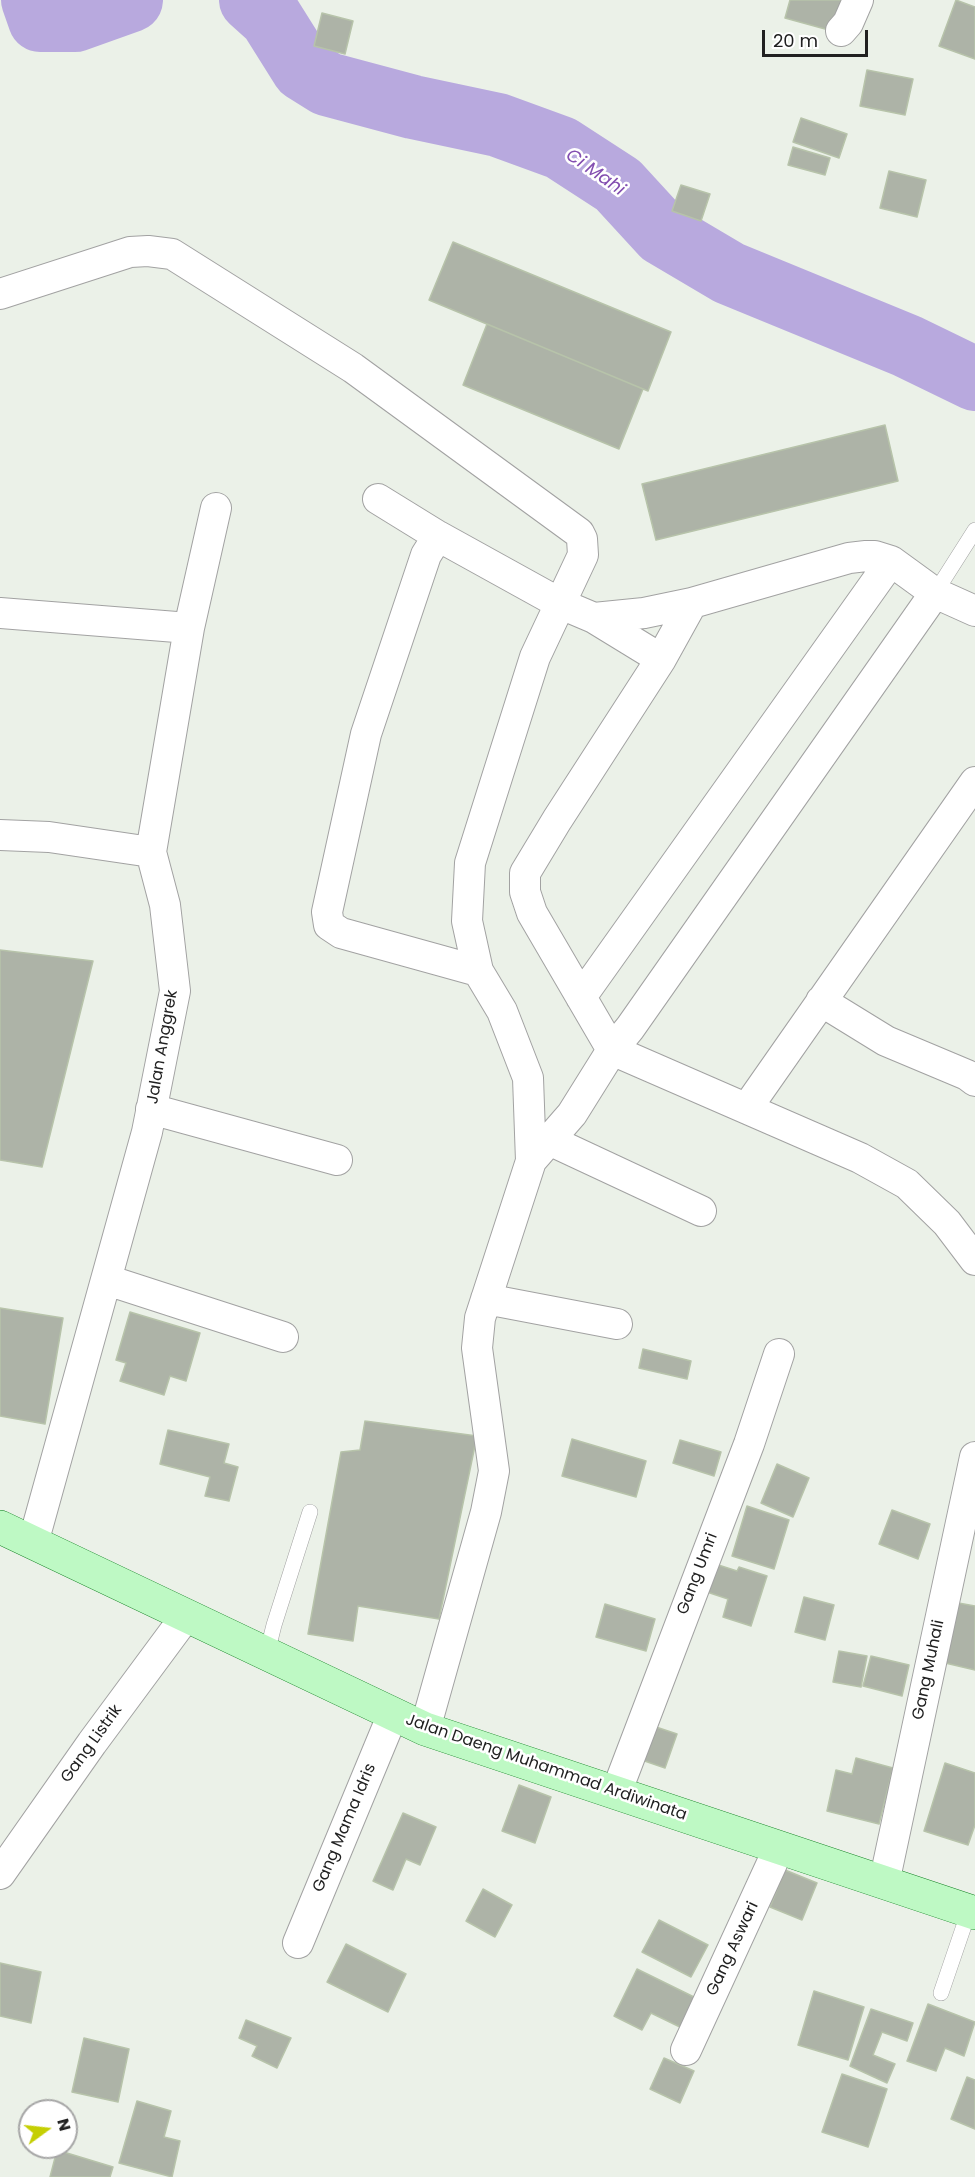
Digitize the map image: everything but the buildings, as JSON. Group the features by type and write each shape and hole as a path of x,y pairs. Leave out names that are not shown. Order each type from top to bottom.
{"main road":[{"name":"Jalan Daeng Muhammad Ardiwinata","path":"0,1527 425,1729 972,1912"}],"street":[{"path":"841,32 848,23 858,0"},
{"path":"0,294 130,252 148,251 172,254 353,368 579,533 584,544 583,555 535,657 470,863 467,921 478,970 502,1011 528,1078 540,1150"},
{"path":"378,500 561,604 594,618 662,659"},
{"name":"Jalan Anggrek","path":"33,1543 147,1132 175,991 165,905 151,852 189,628 216,508"},
{"path":"438,536 426,555 366,734 327,912 329,925 341,933 478,970"},
{"path":"594,618 644,613 692,603 849,558 875,556 891,561 935,593 975,612"},
{"path":"581,997 891,561"},
{"path":"425,1729 486,1512 494,1471 477,1348 480,1318 540,1150 572,1114 612,1050 630,1028 935,593"},
{"path":"692,603 662,659 525,873 525,892 532,913 612,1050 860,1158 907,1184 947,1223 975,1260"},
{"path":"0,613 189,628"},
{"path":"747,1108 975,782"},
{"path":"0,835 49,837 151,852"},
{"path":"821,1001 886,1041 967,1075 975,1081"},
{"path":"151,1109 338,1160"},
{"path":"540,1150 701,1211"},
{"path":"107,1280 283,1337"},
{"path":"486,1299 617,1324"},
{"name":"Gang Umri","path":"616,1793 749,1444 779,1354"},
{"name":"Gang Muhali","path":"884,1883 975,1457"},
{"name":"Gang Listrik","path":"0,1874 99,1734 186,1617"},
{"name":"Gang Mama Idris","path":"298,1942 393,1714"},
{"name":"Gang Aswari","path":"686,2050 779,1848"}],"lane":[{"path":"935,593 975,530"},
{"path":"267,1653 310,1512"},
{"path":"941,1993 972,1912"}],"waterway":[{"name":"Ci Mahi","path":"33,0 40,20 75,20 131,0"},
{"name":"Ci Mahi","path":"251,0 271,18 303,69 327,84 413,107 498,125 561,148 618,185 663,234 729,273 907,346 975,379"}]}
